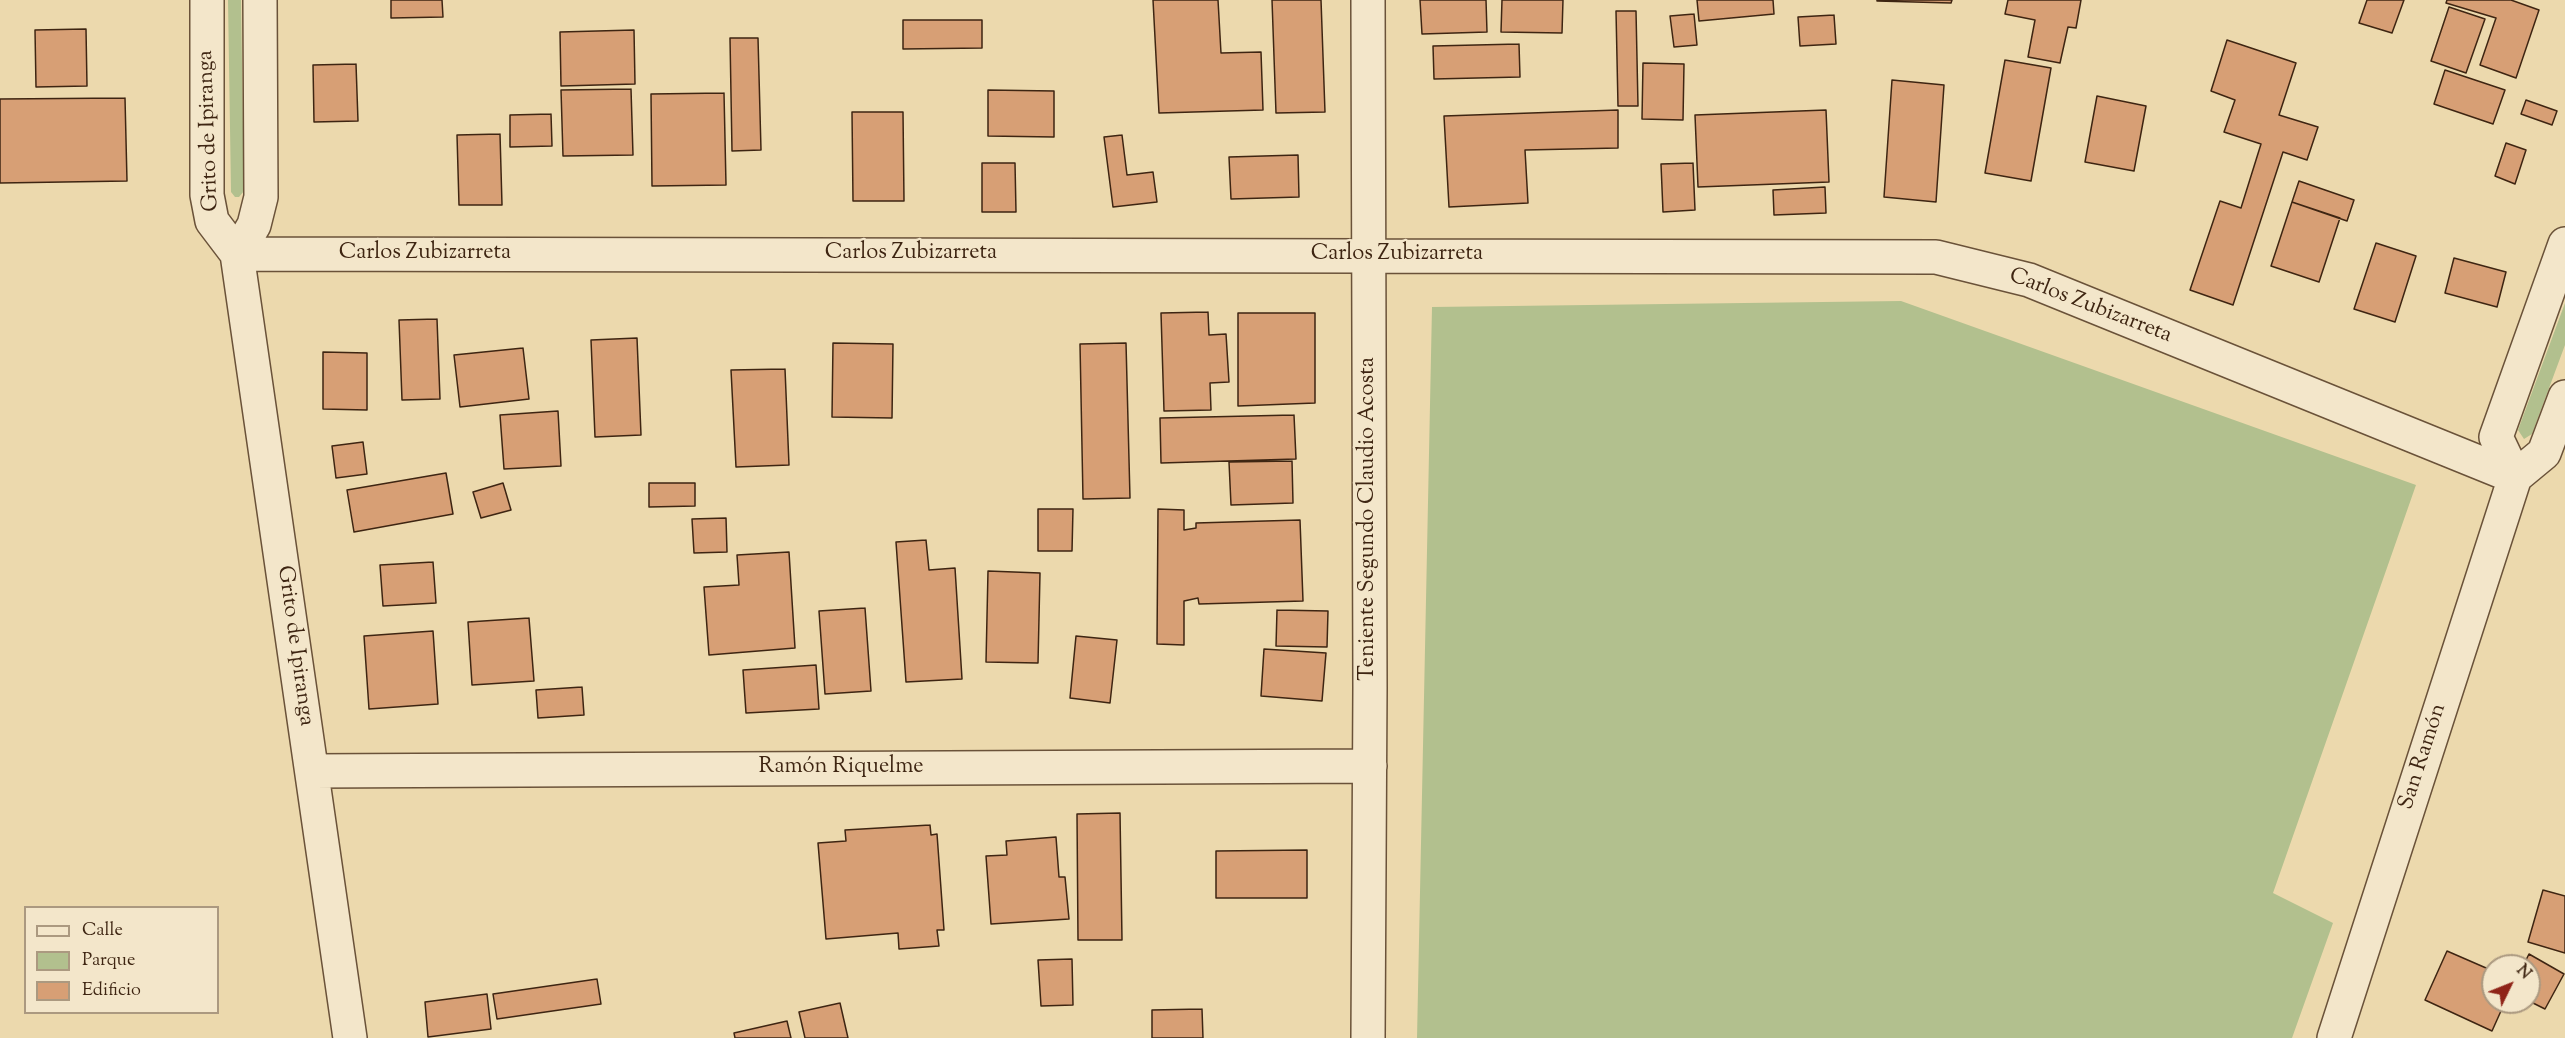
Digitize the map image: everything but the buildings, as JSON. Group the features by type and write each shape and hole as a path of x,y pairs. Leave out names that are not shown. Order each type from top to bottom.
{"street":[{"name":"Grito de Ipiranga","path":"207,0 207,195 212,221 237,254 350,1038"},
{"name":"Grito de Ipiranga","path":"237,254 254,225 261,197 260,0"},
{"name":"Teniente Segundo Claudio Acosta","path":"1368,0 1370,766 1368,1038"},
{"path":"2565,244 2496,437 2515,477 2544,453 2565,397"},
{"name":"Carlos Zubizarreta","path":"237,254 1368,254 1936,257 2029,280 2515,477"},
{"name":"San Ramón","path":"2334,1038 2515,477"},
{"name":"Ramón Riquelme","path":"312,771 1370,766"}],"green space":[{"path":"228,0 241,0 244,191 239,197 235,197 231,192"},
{"path":"1901,301 2416,485 2273,893 2333,923 2292,1038 1417,1038 1432,307"},
{"path":"2565,303 2565,345 2532,434 2524,439 2518,430"}]}
